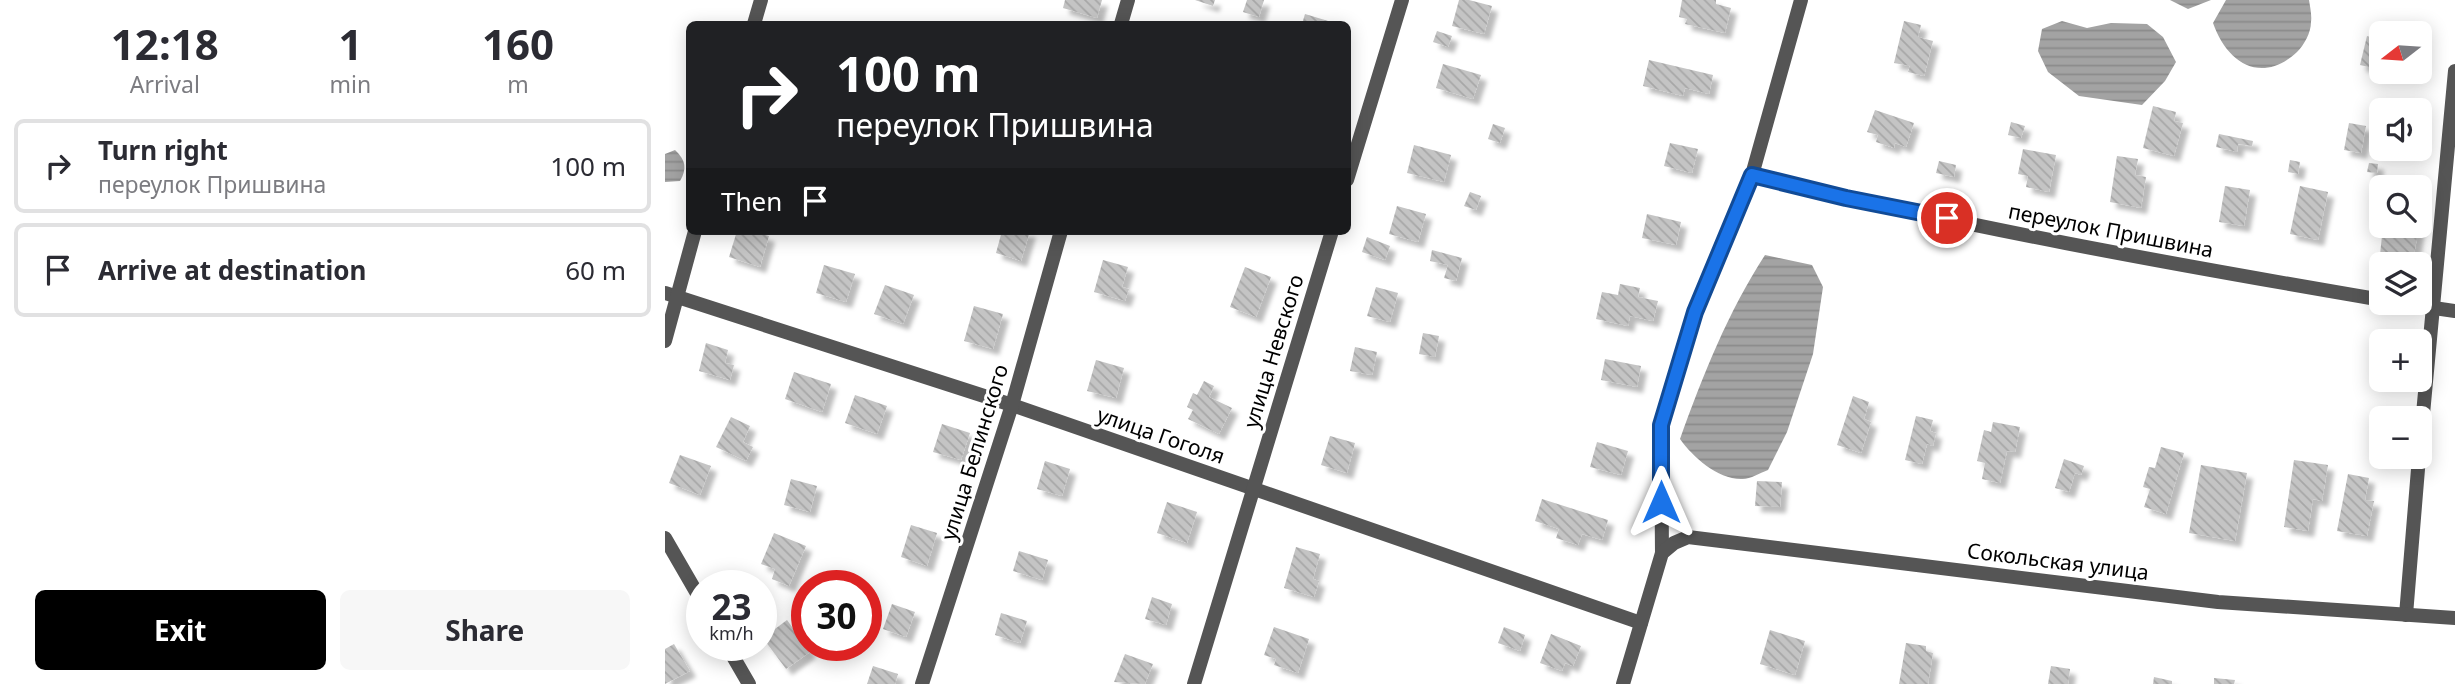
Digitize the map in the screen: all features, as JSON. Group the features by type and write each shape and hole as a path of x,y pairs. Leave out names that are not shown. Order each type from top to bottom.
{"street":[{"path":"755,21 761,0"},
{"path":"1122,21 1128,0"},
{"path":"1351,167 1402,0"},
{"path":"1623,684 1662,553 1661,425 1695,312 1752,175 1801,0"},
{"path":"2455,72 2432,308 2455,311"},
{"name":"переулок Пришвина","path":"1752,175 1846,198 2175,265 2369,298"},
{"path":"665,341 671,294 693,235"},
{"name":"улица Белинского","path":"922,684 1012,405 1060,235"},
{"name":"улица Невского","path":"1194,684 1331,235"},
{"name":"улица Гоголя","path":"671,294 1012,405 1641,622"},
{"path":"2423,406 2431,315"},
{"path":"2406,615 2418,469"},
{"name":"Сокольская улица","path":"1662,553 1674,543 1688,537 2218,602 2455,618"},
{"path":"665,538 686,574"},
{"path":"736,661 749,684"}],"shaded area":[{"path":"2170,0 2211,0 2188,9"},
{"path":"2226,0 2309,0 2311,19 2307,38 2297,52 2284,62 2271,67 2247,65 2227,49 2213,23"},
{"path":"2062,21 2087,28 2111,23 2147,24 2163,37 2176,62 2165,81 2142,105 2079,96 2048,72 2038,51 2042,29"},
{"path":"675,150 683,161 684,172 680,181 665,182 665,154"},
{"path":"1765,255 1812,265 1823,287 1813,354 1787,432 1768,470 1747,478 1732,478 1706,466 1680,439 1717,344"}],"building":[{"path":"1065,0 1102,0 1097,18 1063,8"},
{"path":"1195,0 1215,0 1213,6"},
{"path":"1247,0 1264,0 1259,17 1243,12"},
{"path":"1459,0 1492,6 1484,34 1452,26"},
{"path":"1682,0 1716,0 1716,4 1731,8 1725,33 1685,24 1687,19 1679,17"},
{"path":"1305,14 1328,21 1303,21"},
{"path":"1904,21 1921,25 1918,37 1933,41 1924,76 1908,72 1910,66 1894,63"},
{"path":"1437,31 1452,36 1448,47 1433,42"},
{"path":"2367,36 2369,37 2369,67 2360,65"},
{"path":"1649,60 1713,75 1709,94 1685,88 1683,96 1643,86"},
{"path":"1443,64 1481,75 1473,99 1436,88"},
{"path":"2153,106 2176,112 2174,121 2183,123 2174,156 2143,148"},
{"path":"1875,110 1914,123 1906,147 1895,143 1894,148 1876,142 1878,135 1867,132"},
{"path":"2011,122 2025,126 2021,138 2008,135"},
{"path":"2349,123 2366,126 2361,153 2344,150"},
{"path":"1493,124 1505,128 1500,143 1488,139"},
{"path":"2219,134 2253,141 2252,146 2238,144 2237,152 2216,147"},
{"path":"1670,143 1698,149 1692,173 1664,166"},
{"path":"1414,145 1451,155 1444,182 1407,173"},
{"path":"2023,149 2056,155 2049,192 2026,187 2028,176 2018,174"},
{"path":"2117,156 2138,159 2135,175 2146,177 2141,208 2110,202"},
{"path":"2290,160 2300,162 2298,174 2288,172"},
{"path":"1939,161 1956,165 1954,177 1936,173"},
{"path":"2369,163 2378,164 2377,173 2367,172"},
{"path":"2225,186 2250,190 2244,226 2219,222"},
{"path":"2300,186 2328,192 2318,240 2290,234"},
{"path":"1470,192 1481,196 1476,210 1464,206"},
{"path":"1397,206 1426,214 1418,242 1389,234"},
{"path":"1647,214 1681,222 1676,245 1642,238"},
{"path":"736,235 769,236 760,267 729,257"},
{"path":"1001,235 1029,235 1021,261 996,253"},
{"path":"1367,237 1390,246 1385,260 1362,252"},
{"path":"2382,238 2417,238 2415,252 2380,252"},
{"path":"1432,250 1462,258 1456,281 1444,278 1448,265 1430,261"},
{"path":"1103,260 1128,267 1122,287 1129,289 1125,301 1094,292"},
{"path":"824,265 855,274 846,302 816,293"},
{"path":"1245,267 1271,277 1256,317 1230,307"},
{"path":"1620,284 1640,288 1638,297 1658,301 1653,321 1630,316 1628,326 1596,319 1602,292 1618,295"},
{"path":"885,285 914,295 903,324 874,314"},
{"path":"1376,287 1398,293 1390,322 1367,316"},
{"path":"974,306 1003,314 993,349 964,341"},
{"path":"1423,333 1439,336 1435,357 1419,354"},
{"path":"706,343 728,350 725,363 734,365 730,380 699,371"},
{"path":"1355,347 1377,352 1372,375 1350,371"},
{"path":"1605,359 1641,366 1637,387 1601,380"},
{"path":"1096,360 1124,368 1116,398 1087,391"},
{"path":"794,372 831,384 822,412 785,399"},
{"path":"1204,381 1214,386 1209,397 1232,408 1219,434 1188,419 1193,410 1187,407 1193,393 1197,395"},
{"path":"855,395 887,406 877,434 845,423"},
{"path":"1853,396 1869,402 1864,419 1871,422 1861,453 1837,445"},
{"path":"1916,416 1933,420 1930,431 1936,433 1933,446 1927,444 1922,464 1905,460"},
{"path":"731,417 750,426 743,442 753,447 746,461 716,447"},
{"path":"1993,422 2020,427 2015,452 2007,451 2000,483 1982,479 1985,463 1977,461 1984,430 1991,432"},
{"path":"942,424 970,433 961,460 933,452"},
{"path":"1330,436 1355,443 1347,473 1321,465"},
{"path":"1597,442 1628,451 1621,475 1590,467"},
{"path":"2161,447 2184,453 2166,514 2144,507 2150,489 2143,487 2149,467 2155,468"},
{"path":"680,455 711,466 700,495 669,483"},
{"path":"2064,459 2084,466 2081,475 2075,473 2069,492 2055,488"},
{"path":"2294,460 2328,465 2322,501 2313,499 2308,531 2284,527"},
{"path":"1045,461 1070,469 1062,496 1037,489"},
{"path":"2201,465 2247,473 2235,541 2189,533"},
{"path":"2348,474 2369,478 2365,500 2374,501 2367,536 2337,531"},
{"path":"791,479 817,486 810,512 784,505"},
{"path":"1757,481 1782,482 1780,507 1755,506"},
{"path":"1542,499 1608,520 1602,540 1582,534 1578,545 1556,538 1559,529 1535,521"},
{"path":"1167,502 1197,512 1187,543 1157,533"},
{"path":"911,525 937,533 927,566 901,557"},
{"path":"774,533 806,546 796,570 791,570 789,586 777,581 777,570 761,564"},
{"path":"1296,547 1320,554 1313,579 1319,581 1314,597 1284,588"},
{"path":"1019,551 1048,560 1042,580 1013,571"},
{"path":"1152,597 1172,604 1166,625 1145,619"},
{"path":"892,604 915,612 906,637 883,629"},
{"path":"1001,613 1027,621 1020,643 995,635"},
{"path":"787,620 791,626 791,661 797,661 786,669 777,657 777,628"},
{"path":"1274,627 1309,639 1298,673 1274,665 1276,659 1264,655"},
{"path":"1504,627 1525,635 1520,651 1498,643"},
{"path":"1770,630 1805,641 1795,675 1760,664"},
{"path":"1551,634 1581,646 1573,666 1565,663 1562,671 1540,663"},
{"path":"1906,643 1926,646 1926,651 1933,653 1928,684 1899,684"},
{"path":"674,644 690,671 665,684 665,649"},
{"path":"1125,654 1153,664 1145,684 1114,682"},
{"path":"873,666 898,674 895,684 867,684"},
{"path":"2051,666 2070,669 2068,684 2048,684"},
{"path":"2154,677 2172,681 2172,684 2153,684"},
{"path":"2214,678 2235,680 2234,684 2214,684"}],"route":[{"path":"1661,502 1661,425 1695,312 1752,175 1846,198 1947,218"}]}
